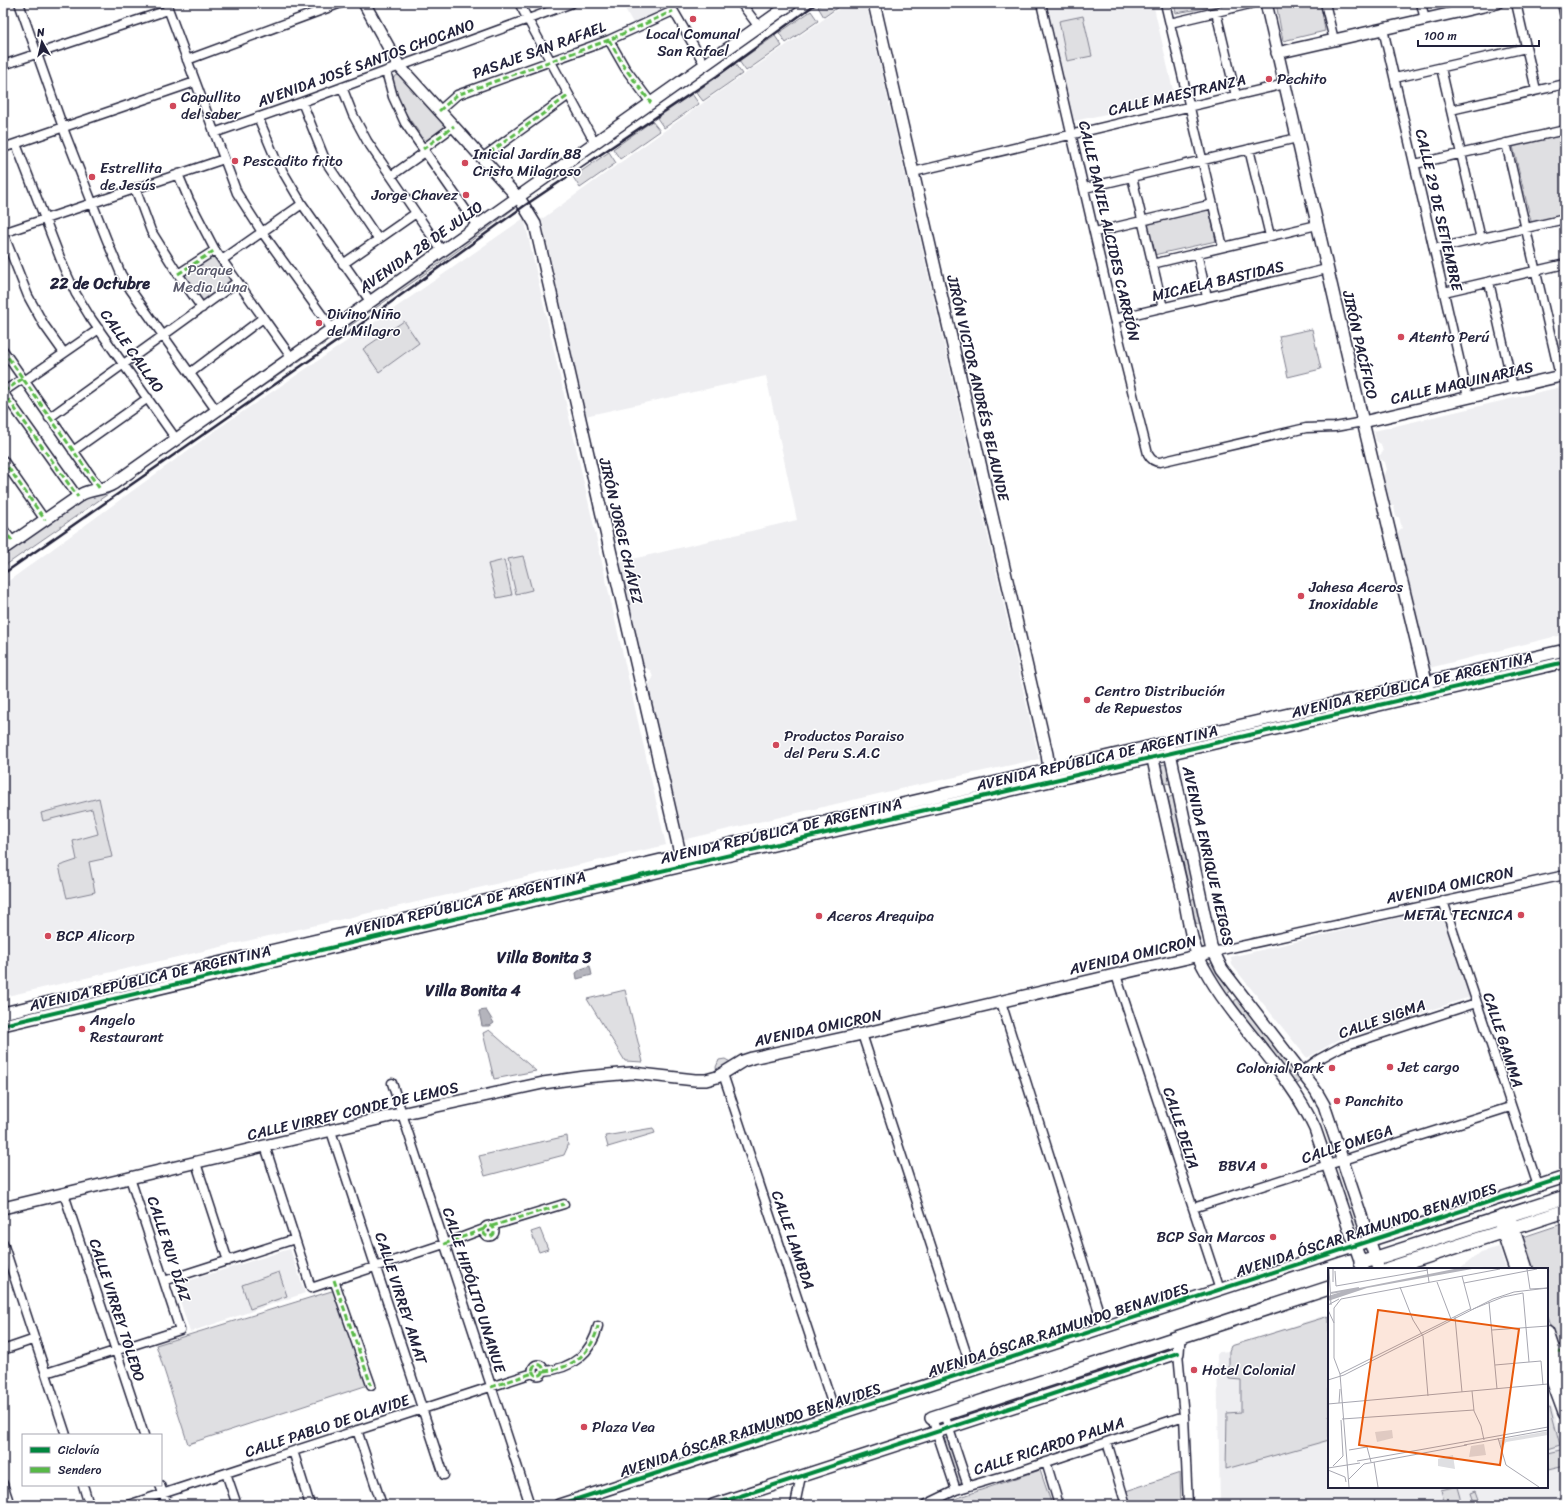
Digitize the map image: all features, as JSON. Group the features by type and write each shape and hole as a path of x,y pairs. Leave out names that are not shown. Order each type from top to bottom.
{"main road":[{"name":"JIRÓN JORGE CHÁVEZ","path":"364,3 399,66 521,201 535,224 681,861"},
{"name":"AVENIDA 28 DE JULIO","path":"3,549 78,497 87,492 113,484 477,226 521,201 595,143 792,3"},
{"name":"JIRÓN VICTOR ANDRÉS BELAUNDE","path":"874,3 1051,781"},
{"name":"JIRÓN PACÍFICO","path":"1266,3 1363,422 1429,694"},
{"path":"1278,53 1497,3"},
{"name":"CALLE MAQUINARIAS","path":"1363,422 1562,376"},
{"name":"AVENIDA REPÚBLICA DE ARGENTINA","path":"681,861 871,810 1565,650"},
{"name":"AVENIDA REPÚBLICA DE ARGENTINA","path":"3,1013 102,995 681,861 873,822 1565,662"},
{"path":"1392,690 1395,701"},
{"path":"1323,706 1326,717"},
{"name":"AVENIDA ENRIQUE MEIGGS","path":"1168,742 1213,952 1222,969 1316,1091 1324,1105 1377,1264"},
{"path":"1150,746 1198,956 1209,976 1226,1001 1300,1098 1315,1129 1362,1266"},
{"path":"1161,796 1179,792"},
{"path":"871,810 873,822"},
{"path":"1191,929 1207,925"},
{"name":"AVENIDA OMICRON","path":"718,1076 743,1061 752,1058 862,1034 1213,952"},
{"path":"1226,1001 1239,992"},
{"name":"AVENIDA REPÚBLICA DE ARGENTINA","path":"3,1025 102,995"},
{"name":"CALLE VIRREY CONDE DE LEMOS","path":"3,1208 402,1114 543,1083 585,1077 632,1073 695,1080 718,1076"},
{"name":"AVENIDA ÓSCAR RAIMUNDO BENAVIDES","path":"559,1505 1565,1177"},
{"name":"AVENIDA ÓSCAR RAIMUNDO BENAVIDES","path":"1362,1266 1377,1264 1503,1217 1565,1196"},
{"path":"1391,1268 1565,1211"},
{"path":"1503,1217 1526,1268"},
{"path":"1508,1230 1516,1268"},
{"path":"938,1416 1328,1288"},
{"path":"1548,1335 1558,1354 1565,1386"},
{"path":"713,1505 1178,1353 1179,1338"},
{"path":"1558,1354 1565,1413"}],"street":[{"path":"20,3 62,127 121,274 130,289 216,410"},
{"path":"187,60 341,3"},
{"path":"519,3 595,143"},
{"name":"AVENIDA JOSÉ SANTOS CHOCANO","path":"214,133 572,3"},
{"path":"669,3 705,65"},
{"path":"740,3 759,27"},
{"name":"CALLE DANIEL ALCIDES CARRIÓN","path":"1041,3 1085,188 1114,319 1148,454 1155,462"},
{"path":"1165,3 1223,247"},
{"path":"1170,22 1254,3"},
{"path":"1325,3 1334,40"},
{"path":"1421,3 1425,20"},
{"path":"1516,3 1536,90"},
{"path":"1562,3 1565,18"},
{"path":"3,65 167,6 237,193 262,232 332,329"},
{"name":"PASAJE SAN RAFAEL","path":"439,111 457,95 610,40 673,11"},
{"path":"1216,12 1236,96"},
{"name":"CALLE 29 DE SETIEMBRE","path":"1384,29 1468,398"},
{"path":"610,40 625,68 651,103"},
{"path":"1395,78 1526,48"},
{"path":"1441,68 1481,239"},
{"path":"386,71 390,89 406,123 477,226"},
{"path":"3,148 195,82"},
{"name":"CALLE MAESTRANZA","path":"913,172 1285,84"},
{"path":"1451,110 1565,84"},
{"path":"342,87 359,129 442,251"},
{"path":"482,158 569,95"},
{"path":"302,102 326,162 378,239"},
{"path":"258,117 276,160 302,204 370,301"},
{"path":"390,176 454,126"},
{"path":"1414,164 1565,130"},
{"path":"1085,188 1297,138"},
{"name":"CALLE CALLAO","path":"16,144 44,219 76,294 176,439"},
{"path":"1506,144 1562,376"},
{"path":"1249,149 1270,236"},
{"path":"64,354 44,325 28,296 3,233 224,159"},
{"path":"178,174 192,207 214,250 291,357"},
{"path":"1132,177 1163,308"},
{"path":"135,188 151,231 178,274 202,308"},
{"path":"222,260 302,204"},
{"path":"1094,232 1213,204"},
{"path":"343,264 416,213"},
{"path":"1434,249 1565,219"},
{"path":"1152,264 1317,225"},
{"path":"178,274 214,250"},
{"path":"1197,253 1207,298"},
{"path":"1444,292 1565,264"},
{"name":"MICAELA BASTIDAS","path":"1114,319 1327,269"},
{"path":"49,418 237,282"},
{"path":"1489,282 1513,387"},
{"path":"190,373 263,318"},
{"path":"78,497 3,392 64,354 99,329"},
{"path":"3,350 100,489"},
{"path":"73,451 148,398"},
{"name":"CALLE MAQUINARIAS","path":"1155,462 1306,428 1335,427 1363,422"},
{"path":"3,460 45,520"},
{"path":"3,529 13,542"},
{"name":"AVENIDA OMICRON","path":"1213,952 1565,875"},
{"name":"CALLE GAMMA","path":"1443,901 1510,1107 1538,1186"},
{"name":"CALLE DELTA","path":"1116,975 1220,1290"},
{"path":"1001,1002 1104,1328"},
{"name":"CALLE SIGMA","path":"1301,1072 1319,1059 1342,1047 1476,1003"},
{"path":"862,1034 972,1371"},
{"name":"CALLE LAMBDA","path":"718,1076 836,1415"},
{"name":"CALLE HIPÓLITO UNANUE","path":"392,1083 530,1505"},
{"name":"CALLE OMEGA","path":"1193,1208 1510,1107"},
{"name":"CALLE VIRREY AMAT","path":"331,1131 444,1475"},
{"path":"265,1146 311,1288 564,1204"},
{"path":"196,1163 228,1261"},
{"name":"CALLE RUY DÍAZ","path":"116,1350 180,1330 130,1178"},
{"name":"CALLE VIRREY TOLEDO","path":"64,1194 144,1434"},
{"path":"164,1281 295,1239"},
{"path":"3,1243 66,1434"},
{"path":"334,1280 371,1385"},
{"name":"CALLE PABLO DE OLAVIDE","path":"128,1505 534,1373 533,1367 536,1365 542,1366 544,1371 562,1368 580,1357 589,1348 594,1341 598,1326"},
{"path":"3,1350 35,1339"},
{"path":"46,1373 116,1350"},
{"path":"1178,1353 1184,1416 1188,1505"},
{"path":"938,1416 949,1427 968,1486"},
{"path":"938,1416 936,1432 956,1490"},
{"name":"CALLE RICARDO PALMA","path":"924,1505 956,1490 1184,1416"},
{"path":"357,1430 382,1505"},
{"path":"1107,1442 1126,1505"},
{"path":"293,1451 310,1505"},
{"path":"1046,1462 1059,1505"},
{"path":"226,1473 237,1505"},
{"path":"795,1505 801,1476"},
{"path":"3,1484 10,1505"},
{"path":"83,1486 89,1505"},
{"path":"160,1486 167,1505"}],"shaded area":[{"path":"622,3 661,3 664,8 634,25"},
{"path":"847,3 866,3 1039,759 895,790 682,840 678,816 647,687 653,678 651,671 643,666 620,562 797,520 766,376 585,416 542,219 703,103"},
{"path":"1047,3 1153,3 1175,99 1074,121"},
{"path":"524,218 666,845 3,997 3,585 223,425 372,324"},
{"path":"1565,386 1565,634 1429,668 1397,532 1402,528 1399,517 1396,517 1394,506 1391,506 1383,475 1387,470 1385,462 1380,459 1379,456 1383,452 1381,444 1376,441 1374,431"},
{"path":"1440,908 1470,997 1338,1040 1307,1058 1232,965 1231,957"},
{"path":"590,966 592,975 577,979 576,973 581,969"},
{"path":"486,1010 494,1023 490,1026 482,1026 479,1011"},
{"path":"1499,1247 1506,1268 1461,1268 1481,1252"},
{"path":"290,1249 305,1293 190,1332 175,1285"},
{"path":"1328,1314 1328,1488 1548,1488 1548,1396 1558,1423 1565,1436 1565,1505 1220,1505 1217,1355 1219,1352 1229,1351 1231,1346"}],"green space":[{"path":"823,3 844,3 824,17 818,7"},
{"path":"1174,3 1235,3 1176,13"},
{"path":"1276,3 1321,3 1325,31 1283,41"},
{"path":"811,11 818,21 786,43 779,33"},
{"path":"1083,16 1092,56 1067,61 1059,21"},
{"path":"775,36 782,46 746,71 739,61"},
{"path":"735,64 742,74 703,101 696,92"},
{"path":"398,75 448,125 426,141 410,120 398,98 392,80"},
{"path":"692,94 699,104 664,128 657,118"},
{"path":"652,121 660,131 620,159 613,149"},
{"path":"1565,135 1565,218 1532,225 1513,146"},
{"path":"609,152 616,163 580,188 573,177"},
{"path":"517,203 519,205 449,257 3,567 3,551 87,494 104,489"},
{"path":"1209,209 1216,241 1154,255 1146,225"},
{"name":"Parque Media Luna","path":"214,256 233,283 203,304 184,276"},
{"path":"404,321 419,343 379,372 363,349"},
{"path":"1312,329 1321,369 1288,377 1279,336"},
{"path":"523,556 532,590 516,594 508,559"},
{"path":"504,560 512,595 497,598 488,564"},
{"path":"1169,763 1171,784 1165,783 1161,765"},
{"path":"1172,796 1175,797 1194,885 1190,887 1168,798"},
{"path":"99,798 112,857 89,862 95,892 67,898 59,866 77,860 73,841 98,834 92,809 43,821 41,813"},
{"path":"1196,898 1203,919 1200,924 1197,924 1195,921 1192,912 1192,899"},
{"path":"1211,963 1216,965 1231,987 1230,992 1226,994 1206,965"},
{"path":"625,990 643,1062 625,1061 587,999"},
{"path":"1235,1000 1241,1000 1300,1078 1300,1082 1297,1084 1293,1083 1234,1004"},
{"path":"489,1030 536,1071 494,1079 483,1033"},
{"path":"725,1059 734,1064 717,1072 716,1067 719,1060"},
{"path":"653,1128 655,1133 608,1147 605,1136"},
{"path":"567,1136 568,1146 564,1155 485,1176 479,1156"},
{"path":"1565,1223 1565,1342 1562,1345 1556,1344 1548,1320 1548,1268 1530,1268 1520,1238"},
{"path":"540,1229 548,1249 539,1252 531,1232"},
{"path":"279,1272 287,1296 250,1309 242,1285"},
{"path":"335,1290 368,1385 188,1444 156,1345"},
{"path":"1328,1316 1328,1440 1226,1469 1227,1413 1241,1412 1241,1380 1229,1379 1229,1351 1231,1346"},
{"path":"1550,1407 1560,1445 1548,1449 1548,1408"},
{"path":"947,1438 962,1482 958,1484 942,1439"},
{"path":"1565,1449 1565,1466 1548,1470 1548,1453"},
{"path":"1040,1470 1052,1505 937,1505"},
{"path":"1180,1473 1181,1505 1131,1505 1126,1491"},
{"path":"1457,1488 1462,1505 1445,1505 1441,1490"},
{"path":"1476,1491 1481,1505 1475,1505 1471,1493"}],"railway":[{"path":"3,574 343,337 524,206 717,76 817,3"}],"marked path":[{"path":"439,111 457,95 609,40 673,11"},
{"path":"609,40 625,68 651,103"},
{"path":"482,158 569,95"},
{"path":"423,149 454,126"},
{"path":"178,274 215,250"},
{"path":"3,350 100,489"},
{"path":"3,392 22,379"},
{"path":"3,392 78,497"},
{"path":"3,460 45,520"},
{"path":"3,529 13,542"},
{"path":"492,1226 564,1204"},
{"path":"489,1225 493,1227 495,1231 493,1235 489,1237 485,1235 483,1231 485,1227 489,1225"},
{"path":"444,1244 484,1229"},
{"path":"334,1280 371,1385"},
{"path":"544,1371 563,1367 579,1358 586,1352 591,1344 598,1326"},
{"path":"1559,1351 1565,1352"},
{"path":"538,1364 542,1366 544,1370 542,1374 538,1376 534,1374 532,1370 534,1366 538,1364"},
{"path":"491,1387 533,1373"}],"cycle path":[{"path":"3,1025 419,927 1565,662"},
{"path":"559,1505 1565,1177"},
{"path":"713,1505 1178,1353"}],"place":[{"name":"Local Comunal San Rafael","path":"693,19"},
{"name":"Pechito","path":"1269,79"},
{"name":"Capullito del saber","path":"173,106"},
{"name":"Pescadito frito","path":"235,161"},
{"name":"Inicial Jardín 88 Cristo Milagroso","path":"465,163"},
{"name":"Estrellita de Jesús","path":"92,177"},
{"name":"Jorge Chavez","path":"466,195"},
{"name":"Divino Niño del Milagro","path":"319,323"},
{"name":"Atento Perú","path":"1401,337"},
{"name":"Jahesa Aceros Inoxidable","path":"1301,596"},
{"name":"Centro Distribución de Repuestos","path":"1087,700"},
{"name":"Productos Paraiso del Peru S.A.C","path":"776,745"},
{"name":"METAL TECNICA","path":"1521,915"},
{"name":"Aceros Arequipa","path":"819,916"},
{"name":"BCP Alicorp","path":"48,936"},
{"name":"Angelo Restaurant","path":"82,1029"},
{"name":"Jet cargo","path":"1390,1067"},
{"name":"Colonial Park","path":"1332,1068"},
{"name":"Panchito","path":"1337,1101"},
{"name":"BBVA","path":"1264,1166"},
{"name":"BCP San Marcos","path":"1273,1237"},
{"name":"Hotel Colonial","path":"1194,1370"},
{"name":"Plaza Vea","path":"584,1427"}],"district":[{"name":"22 de Octubre","path":"100,283"},
{"name":"Villa Bonita 3","path":"544,957"},
{"name":"Villa Bonita 4","path":"473,990"}]}
